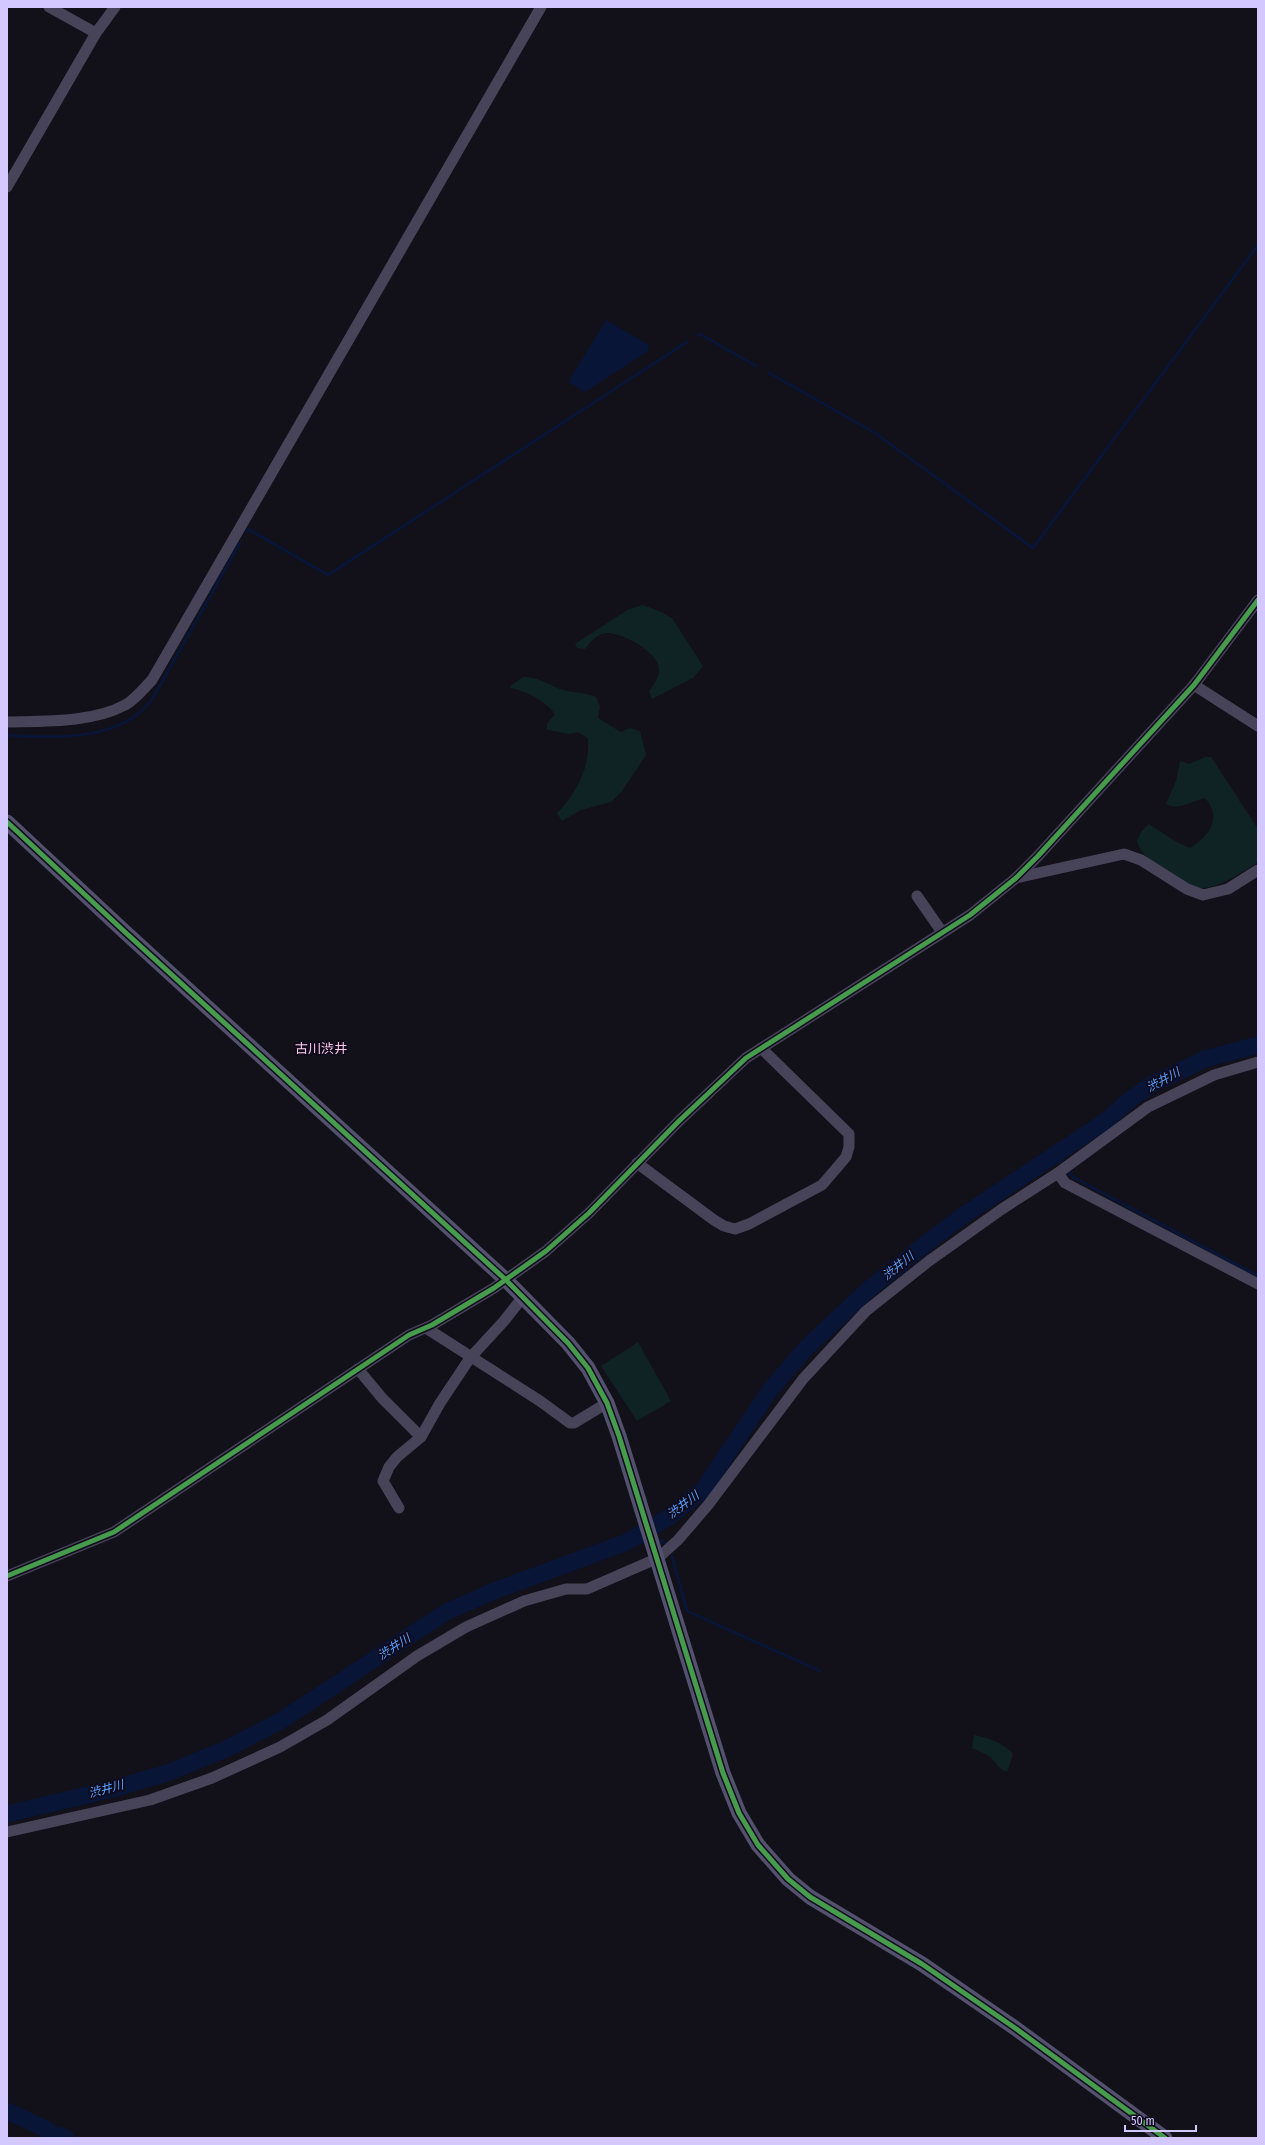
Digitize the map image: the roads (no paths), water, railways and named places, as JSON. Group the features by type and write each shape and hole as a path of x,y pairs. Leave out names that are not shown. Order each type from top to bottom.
{"street":[{"path":"49,7 96,33"},
{"path":"7,187 96,33 115,7"},
{"path":"7,722 53,721 96,715 125,705 152,680 541,7"},
{"path":"7,1576 114,1532 409,1335 426,1328 506,1280 557,1242 724,1077 746,1058 970,915 1016,878 1038,856 1194,685 1258,600"},
{"path":"1194,685 1258,726"},
{"path":"7,822 126,933 506,1280 522,1298 568,1343 592,1374 607,1403 645,1516 723,1773 739,1813 758,1845 770,1860 810,1897 922,1964 1015,2028 1165,2138"},
{"path":"1016,878 1124,854 1141,860 1187,889 1203,895 1228,889 1258,870"},
{"path":"917,896 942,932"},
{"path":"637,1163 714,1220 724,1226 735,1229 749,1224 822,1185 846,1157 849,1147 849,1134 761,1048"},
{"path":"7,1832 150,1800 212,1778 280,1747 327,1720 417,1656 466,1627 524,1601 566,1589 587,1589 657,1555 678,1540 708,1505 803,1379 866,1312 929,1261 1002,1209 1058,1173 1148,1107 1214,1075 1258,1062"},
{"path":"1058,1173 1065,1182 1258,1284"},
{"path":"399,1508 383,1481 389,1467 397,1457 422,1437 440,1403 471,1356 504,1321 522,1298"},
{"path":"426,1328 471,1356 570,1423 574,1423 607,1403"},
{"path":"358,1369 382,1398 422,1437"}],"water":[{"path":"606,320 649,345 648,351 585,392 568,382"}],"waterway":[{"path":"769,373 875,433 1033,548 1258,245"},
{"path":"698,335 700,334 756,366"},
{"path":"247,531 248,529 328,575 687,342"},
{"path":"7,735 46,737 88,734 108,729 126,722 142,711 154,696 240,543"},
{"name":"渋井川","path":"7,1814 112,1789 167,1773 226,1749 282,1720 446,1612 494,1591 627,1542 669,1517 703,1490 771,1389 806,1348 868,1290 924,1245 964,1215 1107,1120 1129,1100 1151,1085 1205,1059 1258,1045"},
{"path":"1055,1155 1063,1164"},
{"path":"1070,1173 1073,1177 1258,1276"},
{"path":"656,1541 663,1541 665,1545"},
{"path":"627,1542 646,1542"},
{"path":"672,1556 687,1611 820,1671"},
{"path":"7,2111 48,2130"},
{"path":"60,2135 66,2138"}],"district":[{"name":"古川渋井","path":"321,1048"}]}
